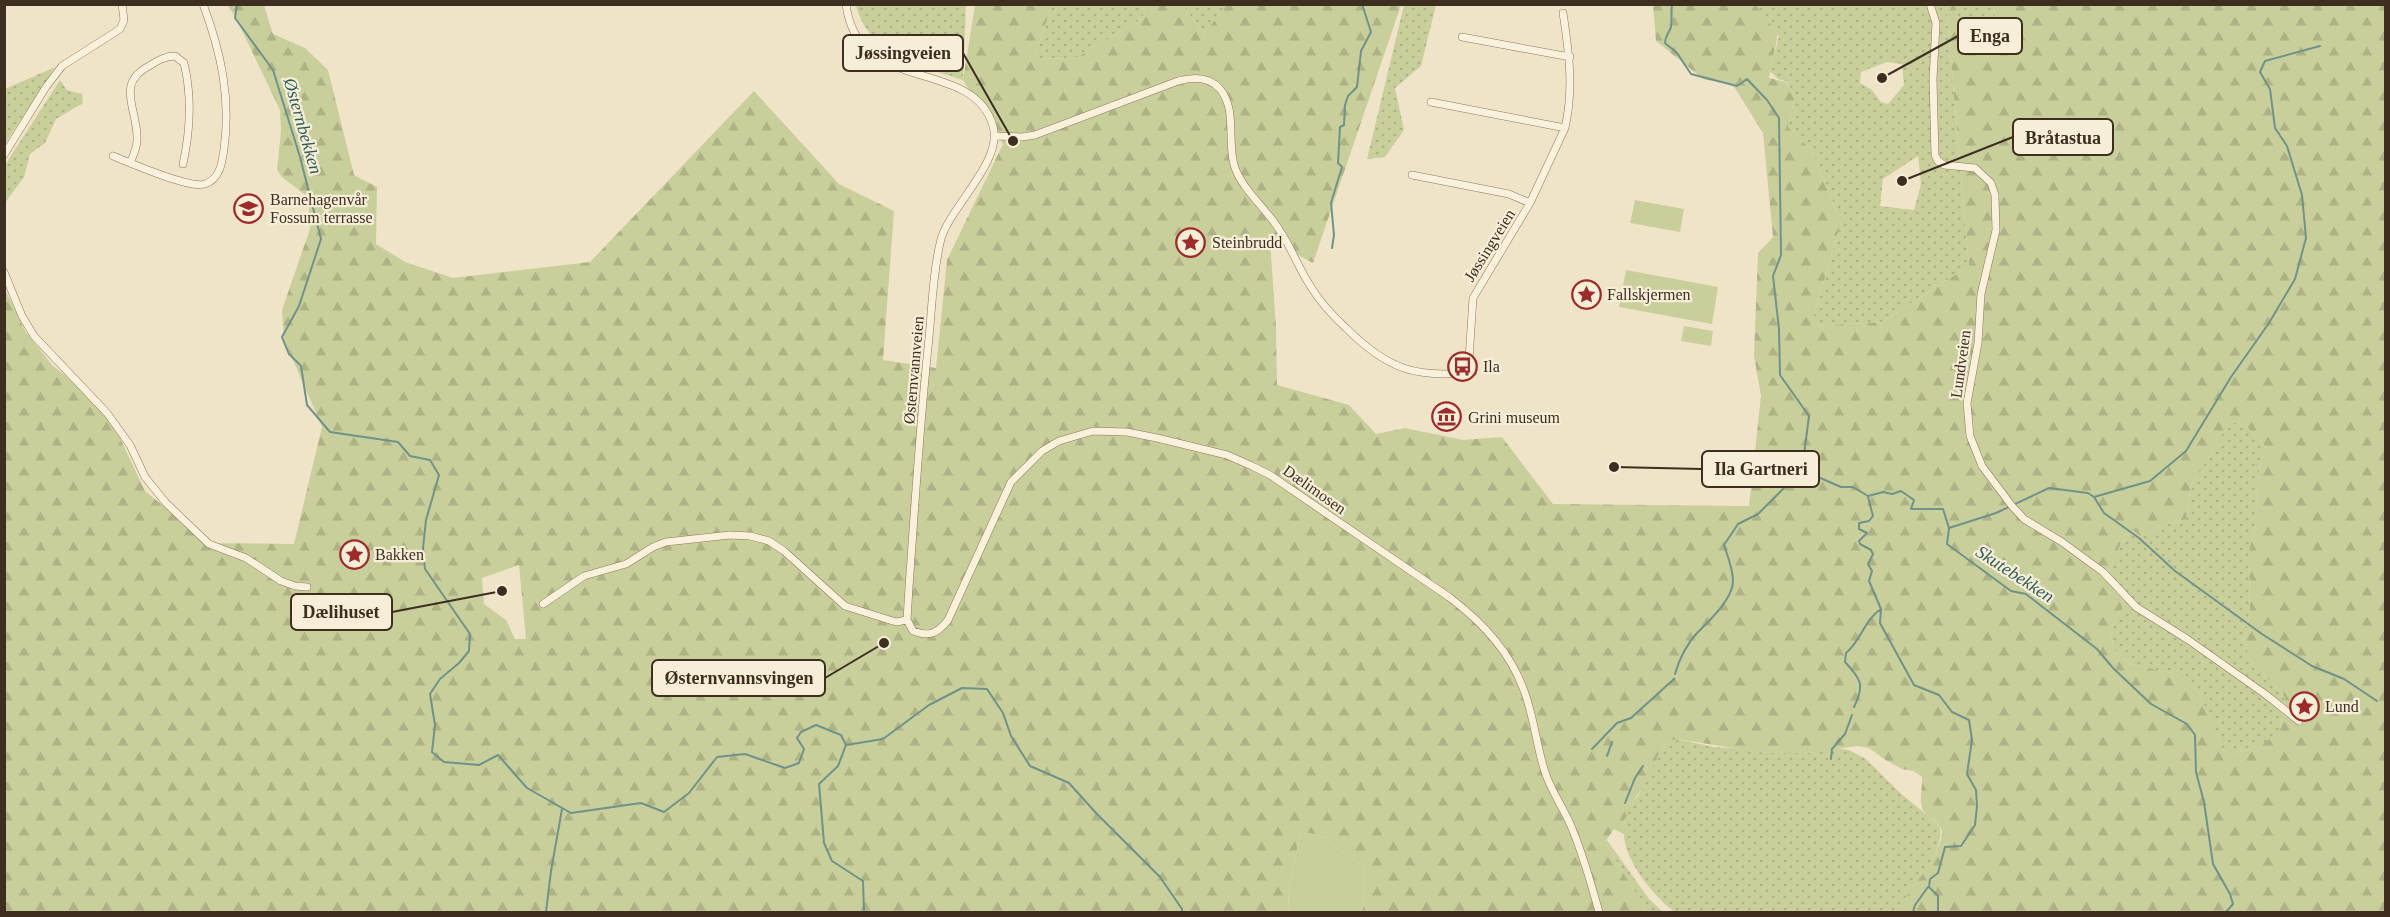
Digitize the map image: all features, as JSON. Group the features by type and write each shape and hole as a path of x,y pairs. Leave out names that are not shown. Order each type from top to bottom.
{"street":[{"path":"4,155 46,87 62,66 120,29 124,20 122,4"},
{"path":"113,156 186,183 199,185 213,180 220,169 226,130 225,89 218,50 202,4"},
{"path":"846,4 852,30 875,57 900,69 973,96 989,115 994,136"},
{"name":"Lundveien","path":"1930,4 1936,23 1932,79 1935,155 1938,162 1944,165 1975,168 1984,175 1991,183 1997,206 1996,230 1980,294 1978,343 1968,390 1968,417 1975,451 1982,466 2024,519 2062,542 2103,572 2136,607 2206,652 2300,721"},
{"name":"Jøssingveien","path":"994,136 1022,138 1035,135 1178,81 1196,78 1211,82 1220,89 1226,101 1231,123 1233,162 1239,177 1276,224 1315,293 1349,331 1384,360 1412,371 1433,375 1473,372 1469,359 1473,298 1530,203 1565,128 1570,95 1570,57 1563,13"},
{"path":"1462,37 1570,57"},
{"path":"130,163 137,141 130,96 132,79 139,71 162,59 175,56 184,63 189,102 189,127 183,164"},
{"path":"1431,102 1565,128"},
{"name":"Østernvannveien","path":"908,623 924,382 937,261 946,226 984,167 991,152 994,136"},
{"path":"1412,175 1509,194 1530,203"},
{"path":"4,272 22,316 34,336 107,413 130,445 148,482 166,503 209,544 246,558 281,581 307,587"},
{"name":"Dælimosen","path":"908,623 913,631 926,635 934,634 941,629 948,620 1011,482 1042,451 1059,441 1093,431 1127,432 1227,455 1270,474 1449,597 1477,620 1493,637 1507,657 1523,688 1545,773 1578,843 1599,912"},
{"path":"543,604 584,576 626,564 652,547 666,542 730,535 750,536 769,541 784,550 845,606 896,622 908,623"}],"green space":[{"path":"227,5 264,5 273,34 305,48 328,70 354,175 377,187 376,244 405,262 453,278 590,262 754,91 839,184 894,211 883,360 936,368 947,260 1003,144 963,80 975,5 1052,5 1034,58 1074,59 1143,18 1145,5 1182,5 1204,33 1227,5 1401,5 1313,263 1270,240 1276,326 1277,385 1349,405 1376,434 1405,428 1463,440 1502,437 1553,504 1749,506 1761,396 1754,356 1758,253 1773,237 1763,133 1733,85 1703,79 1656,41 1653,5 1756,5 1778,34 1769,78 1786,82 1795,96 1788,127 1812,151 1841,222 1811,326 1882,322 1969,266 1946,5 1955,5 1963,43 2001,36 1992,5 2385,5 2385,912 1894,912 1936,851 1942,833 1940,827 1925,813 1921,805 1922,777 1914,771 1902,769 1869,748 1857,746 1809,753 1764,753 1677,739 1667,742 1662,747 1624,821 1624,834 1614,829 1605,842 1647,912 1361,912 1365,867 1339,850 1327,838 1301,831 1288,891 1289,912 5,912 4,287 25,331 53,366 86,391 111,419 145,491 209,543 294,544 322,427 284,339 282,310 310,229 308,197 283,178 277,170 281,131 280,110 235,16","holes":["2230,422 2245,425 2267,448 2260,461 2255,525 2249,551 2250,615 2244,640 2250,659 2285,697 2280,730 2262,745 2232,754 2223,750 2199,693 2176,674 2130,664 2114,650 2110,629 2124,604 2109,570 2125,534 2134,531 2142,537 2168,524 2186,519 2191,485","519,565 526,639 515,639 506,620 484,604 482,578"]},
{"path":"856,5 966,5 963,80 914,63 884,47 862,22"},
{"path":"1052,5 1145,5 1143,18 1074,59 1034,58"},
{"path":"1182,5 1227,5 1204,33"},
{"path":"1404,5 1436,5 1421,66 1395,88 1404,130 1385,157 1367,159"},
{"path":"1756,5 1946,5 1969,266 1882,322 1811,326 1841,222 1812,151 1788,127 1795,96 1786,81 1778,79 1770,71 1779,36","holes":["1887,62 1902,64 1904,85 1888,104 1881,102 1872,90 1860,83 1861,72","1918,156 1921,184 1914,210 1880,206 1883,179"]},
{"path":"1955,5 1992,5 2001,36 1963,43"},
{"path":"55,67 5,144 5,89"},
{"path":"60,80 67,90 82,94 83,103 56,119 45,143 30,154 24,177 5,203 5,165"},
{"path":"1635,200 1684,209 1680,232 1630,223"},
{"path":"1626,270 1718,287 1712,324 1619,307"},
{"path":"1684,326 1713,331 1711,346 1681,341"},
{"path":"2230,421 2245,425 2267,448 2260,461 2255,525 2249,551 2250,615 2244,640 2250,659 2285,697 2280,730 2263,745 2232,754 2223,750 2199,693 2176,674 2130,664 2114,650 2110,629 2124,604 2109,570 2125,534 2134,531 2142,537 2168,524 2186,519 2191,485"},
{"path":"1677,739 1714,747 1809,753 1837,748 1849,750 1866,759 1899,792 1939,825 1941,835 1933,858 1894,912 1674,912 1639,874 1625,843 1624,826 1628,811 1662,747 1667,742"},
{"path":"1301,831 1327,838 1339,850 1365,867 1361,912 1289,912 1288,891"},
{"path":"1607,840 1649,899 1663,912 1647,912 1605,842"}],"waterway":[{"name":"Østernbekken","path":"237,4 235,18 273,70 300,157 321,239 299,306 282,337 289,354 301,366 307,405 330,432 398,442 410,456 430,460 439,475 426,520 423,548 425,569 470,634 469,651 440,679 430,694 435,725 432,752 444,762 479,765 498,755 527,788 571,813 641,803 664,812 689,793 717,757 745,754 785,768 799,763 804,749 797,738 801,732 816,725 841,735 846,745 838,766 819,784 824,843 832,861 863,881 864,912"},
{"path":"1332,248 1334,235 1331,203 1342,167 1338,163 1340,127 1344,125 1348,96 1357,87 1361,51 1371,32 1362,4"},
{"name":"Skutebekken","path":"1672,4 1671,27 1665,43 1677,53 1691,74 1737,86 1747,79 1767,100 1779,118 1781,255 1773,276 1779,329 1780,375 1809,416 1802,470 1841,487 1853,487 1868,496 1901,491 1914,500 1911,509 1943,509 1949,528 1947,544 2011,591 2026,594 2097,649 2113,668 2151,704 2187,724 2195,735 2196,772 2204,802 2213,864 2233,904 2226,912"},
{"path":"2094,497 2150,481 2186,451 2295,279 2306,238 2302,195 2287,146 2275,128 2270,89 2260,72 2265,61 2320,46"},
{"path":"1675,674 1690,642 1720,609 1732,588 1732,572 1724,545 1738,524 1758,514 1802,470"},
{"path":"1949,528 1996,513 2049,488 2088,493 2094,497 2104,513 2139,538 2175,571 2262,634 2312,666 2344,679 2377,701"},
{"path":"1868,497 1873,516 1869,521 1859,523 1859,529 1867,533 1859,541 1873,554 1868,564 1872,571 1869,581 1881,609 1880,623 1914,685 1939,695 1952,712 1969,720 1972,740 1967,774 1976,790 1975,825 1961,846 1945,847 1938,873 1930,879 1929,887 1938,896 1938,912"},
{"path":"1854,707 1860,683 1845,662 1846,653 1870,619 1881,609"},
{"path":"1592,749 1617,723 1631,718 1674,679"},
{"path":"846,745 883,739 929,705 962,688 987,689 1003,713 1011,736 1030,766 1069,783 1160,877 1182,912"},
{"path":"1831,759 1832,749 1845,734 1852,715"},
{"path":"1607,756 1612,742"},
{"path":"1625,803 1635,778 1643,766"},
{"path":"546,912 562,809"},
{"path":"1913,912 1915,905 1928,887"}],"place":[{"name":"Enga","path":"1882,78"},
{"name":"Jøssingveien","path":"1013,141"},
{"name":"Bråtastua","path":"1902,181"},
{"name":"Barnehagenvår Fossum terrasse","path":"249,208"},
{"name":"Steinbrudd","path":"1191,242"},
{"name":"Fallskjermen","path":"1586,294"},
{"name":"Ila","path":"1462,366"},
{"name":"Grini museum","path":"1447,417"},
{"name":"Ila Gartneri","path":"1614,467"},
{"name":"Bakken","path":"354,554"},
{"name":"Dælihuset","path":"502,591"},
{"name":"Østernvannsvingen","path":"884,643"},
{"name":"Lund","path":"2304,706"}]}
